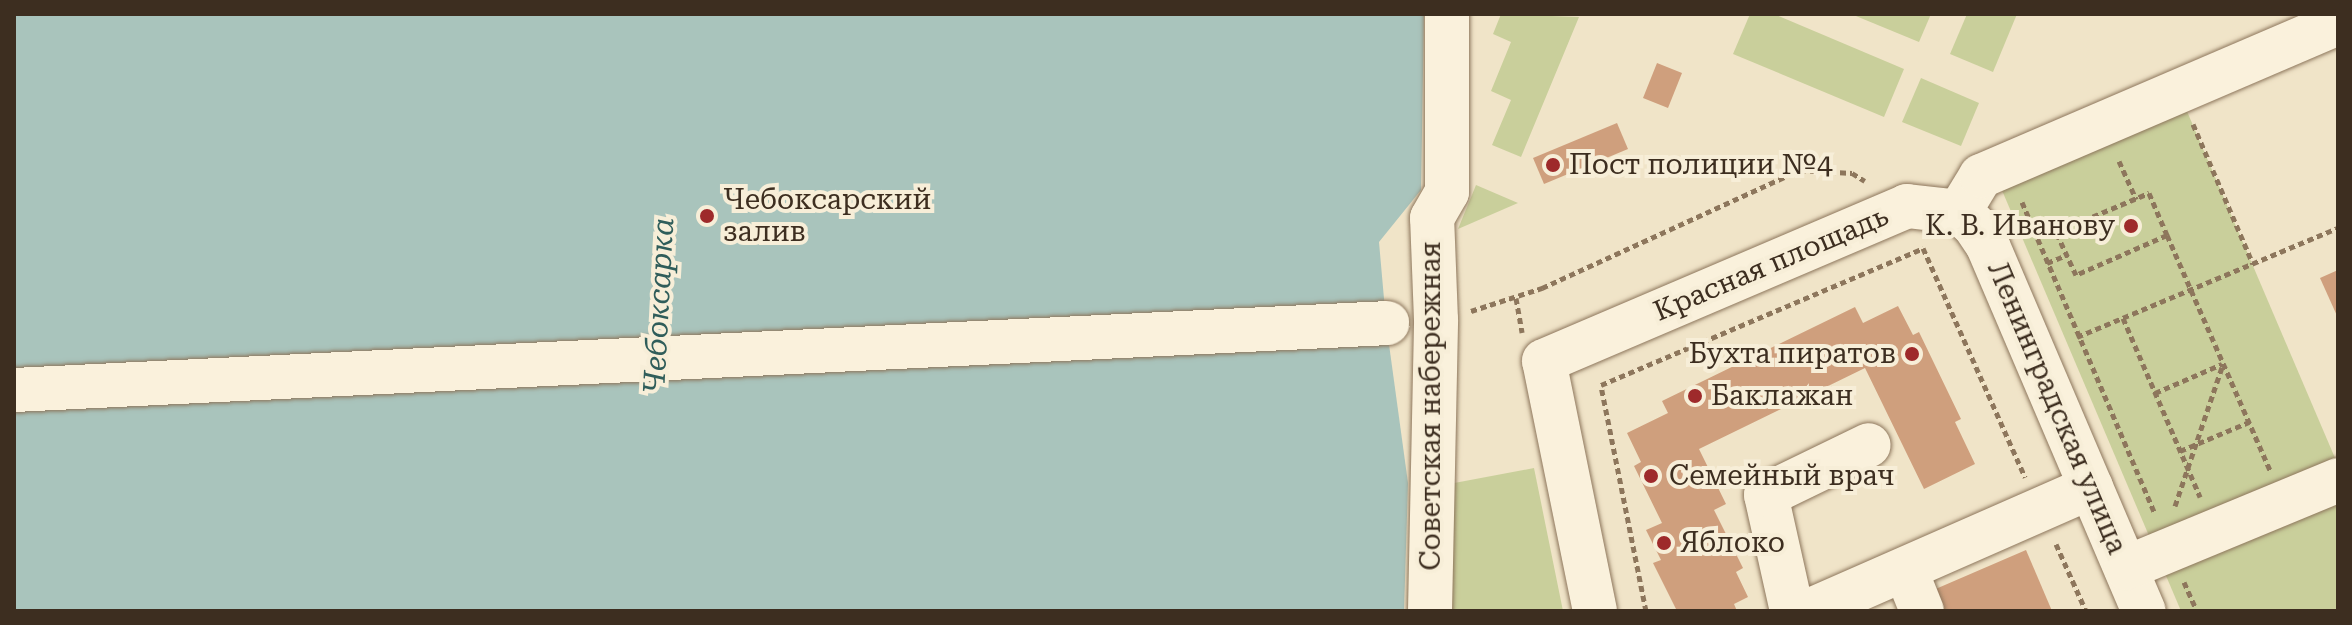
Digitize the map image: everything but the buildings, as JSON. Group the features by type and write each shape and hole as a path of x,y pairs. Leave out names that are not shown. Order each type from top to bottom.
{"street":[{"name":"Советская набережная","path":"1430,611 1436,320 1432,218 1447,192 1447,14"},
{"path":"1959,212 1981,176 2338,23"},
{"name":"Красная площадь","path":"1595,611 1544,361 1907,206 1959,212"},
{"name":"Ленинградская улица","path":"1959,212 1974,225 2060,344 2091,487 2144,611"},
{"path":"14,390 1387,323"},
{"path":"1792,611 1766,495 1869,445"},
{"path":"2126,568 2338,480"},
{"path":"1809,611 1906,571 2091,487"},
{"path":"1906,571 1922,611"}],"path":[{"path":"2191,118 2253,264"},
{"path":"2119,161 2136,199"},
{"path":"1436,320 1542,288 1800,170 1852,173 1907,206"},
{"path":"2167,235 2076,275 2056,232 2149,193 2273,476"},
{"path":"2022,202 2047,263 2060,344 2159,524"},
{"path":"2060,344 2338,228"},
{"path":"1646,611 1601,385 1923,248 2086,611"},
{"path":"2047,263 2067,255"},
{"path":"2123,318 2203,505"},
{"path":"2155,393 2223,363"},
{"path":"2175,508 2223,363"},
{"path":"2180,451 2249,422"},
{"path":"2181,574 2197,611"}],"green space":[{"path":"1501,14 1579,17 1521,157 1492,145 1511,100 1491,91 1511,42 1493,34"},
{"path":"1750,14 1774,14 1904,69 1884,117 1733,54"},
{"path":"1851,14 1931,14 1919,42"},
{"path":"1967,14 2017,14 1993,72 1950,54"},
{"path":"1921,78 1979,103 1961,146 1902,122"},
{"path":"2186,109 2338,465 2338,611 2181,611 2001,188"},
{"path":"1476,185 1518,203 1458,229"},
{"path":"1534,468 1563,611 1448,611 1449,484"}],"water":[{"name":"Чебоксарский залив","path":"14,14 1424,14 1421,190 1379,242 1385,310 14,379"},
{"path":"1388,337 1408,483 1404,611 14,611 14,401"}],"place":[{"name":"Пост полиции №4","path":"1553,165"},
{"name":"Чебоксарский залив","path":"707,216"},
{"name":"К. В. Иванову","path":"2131,226"},
{"name":"Бухта пиратов","path":"1912,354"},
{"name":"Баклажан","path":"1695,396"},
{"name":"Семейный врач","path":"1651,476"},
{"name":"Яблоко","path":"1664,543"}],"water label":[{"name":"Чебоксарка","path":"659,306"}]}
